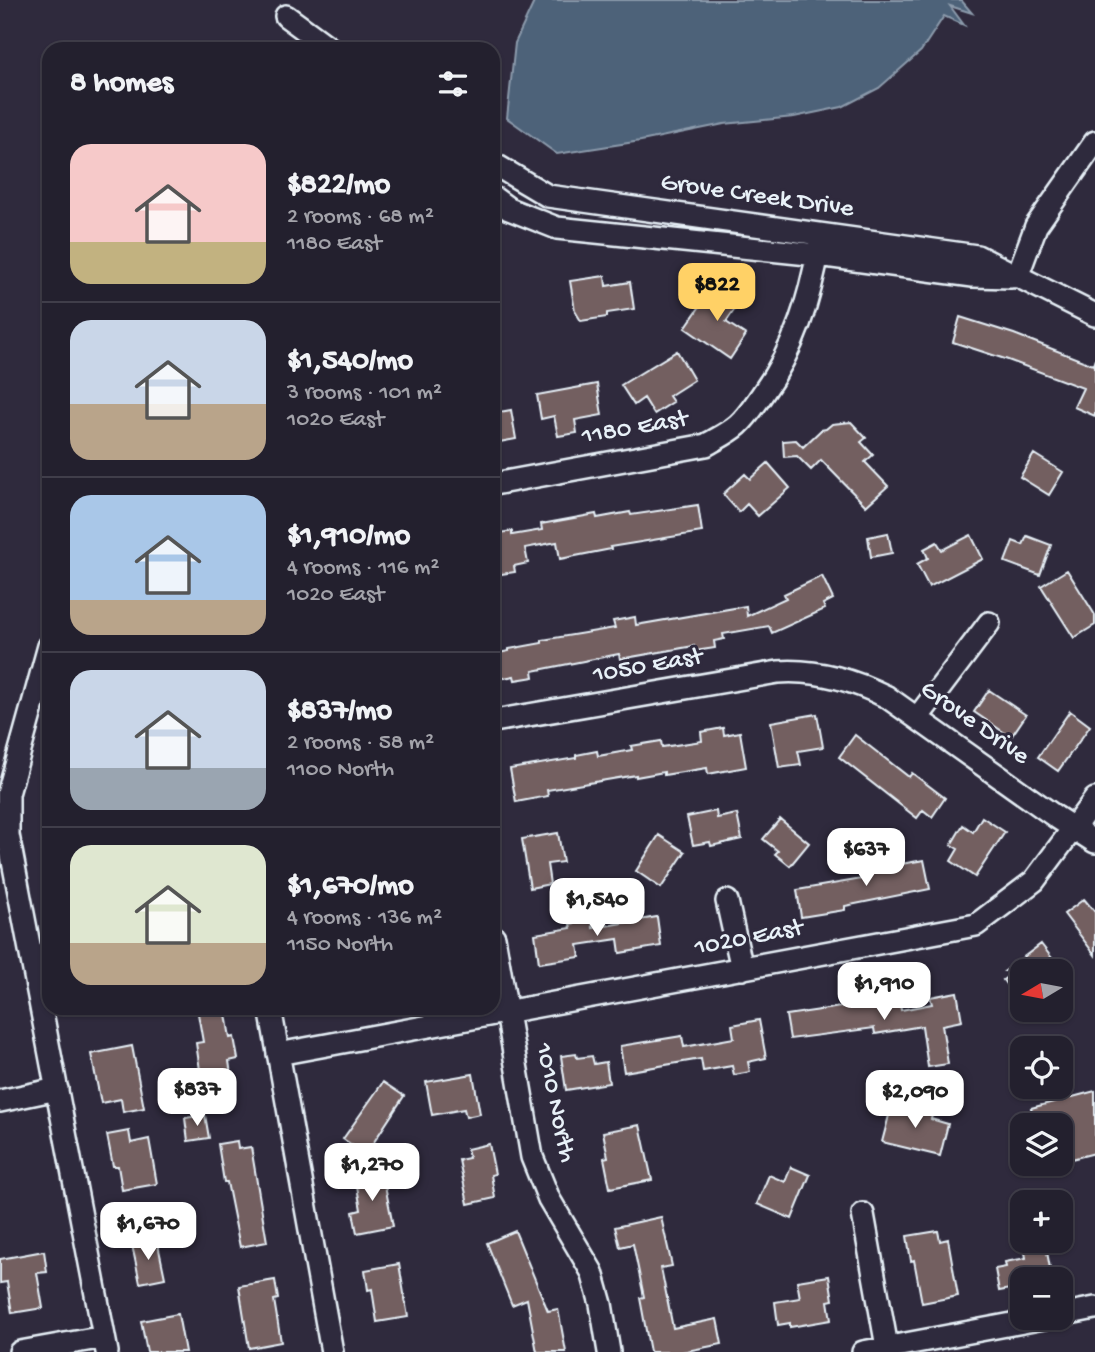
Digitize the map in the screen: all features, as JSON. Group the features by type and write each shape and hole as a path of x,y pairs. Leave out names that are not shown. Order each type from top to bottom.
{"street":[{"path":"286,16 321,42"},
{"path":"1017,277 1035,226 1095,142"},
{"name":"Grove Creek Drive","path":"500,168 548,196 977,256 1095,315"},
{"name":"Grove Creek Drive","path":"500,202 509,209 557,228 818,255 973,276 1017,277"},
{"name":"1180 East","path":"500,483 706,444 736,426 751,411 778,372 793,343 812,286 822,233"},
{"path":"918,717 989,623"},
{"path":"42,671 8,794 8,835 42,1011"},
{"name":"Grove Drive","path":"812,671 862,685 887,697 1095,842"},
{"name":"1050 East","path":"500,720 778,672 812,671"},
{"name":"1020 East","path":"500,1014 976,925 1034,881 1095,799"},
{"path":"727,901 742,970"},
{"name":"1010 North","path":"500,972 532,1157 549,1199 592,1272 601,1304 609,1352"},
{"path":"20,1352 106,1345 43,1015"},
{"path":"271,1015 332,1352"},
{"name":"1020 East","path":"278,1054 496,1015"},
{"path":"0,1101 57,1089"},
{"path":"863,1213 887,1347"},
{"path":"1073,1312 1095,1308"},
{"path":"863,1352 1010,1324"}],"water":[{"path":"535,0 961,0 972,13 950,6 964,25 944,16 921,51 879,88 842,107 794,117 724,124 557,154 507,118 515,43"}],"building":[{"path":"605,276 606,286 630,282 634,309 581,321 575,311 570,281"},
{"path":"714,286 739,303 726,322 746,335 730,359 685,328"},
{"path":"960,317 1014,334 1093,365 1095,359 1095,416 1074,407 1083,388 953,342"},
{"path":"677,351 694,380 669,396 673,402 654,414 644,398 634,405 621,385"},
{"path":"597,384 602,415 575,420 577,433 558,436 554,416 541,419 537,395"},
{"path":"511,410 516,439 500,442 500,412"},
{"path":"851,422 866,438 861,442 873,455 865,462 888,486 866,506 821,460 811,470 797,456 784,457 783,441 796,440 803,447 821,430 832,424"},
{"path":"1034,454 1063,472 1049,495 1020,477"},
{"path":"768,463 790,488 758,516 747,504 739,512 723,494 745,474 750,479"},
{"path":"698,505 702,532 610,547 611,549 560,559 557,542 525,548 528,563 514,566 515,572 500,574 500,533 512,531 512,535 542,530 541,524 596,514 597,518 630,512 631,515"},
{"path":"888,533 892,553 871,557 868,537"},
{"path":"971,535 983,559 929,587 917,564 928,558 924,549 937,542 942,550"},
{"path":"1027,536 1051,545 1040,575 1005,562 1013,541 1023,545"},
{"path":"1067,570 1095,615 1095,625 1074,638 1041,586"},
{"path":"822,576 833,599 823,604 825,609 772,633 769,626 723,634 724,639 714,641 715,648 695,651 694,646 620,659 619,654 533,671 534,677 500,679 500,653 509,649 542,643 542,640 615,628 613,621 635,617 636,625 746,606 747,616 786,598 784,594"},
{"path":"989,690 1026,715 1011,737 974,712"},
{"path":"1070,711 1090,726 1058,771 1038,757"},
{"path":"817,714 823,747 798,751 801,765 779,768 771,722"},
{"path":"723,728 724,735 740,732 746,767 708,774 707,768 664,775 664,772 636,775 547,790 548,796 516,802 510,769 576,758 576,755 597,751 598,756 632,750 631,746 661,741 662,747 702,741 701,732"},
{"path":"855,735 909,777 912,773 945,798 932,817 923,810 917,818 839,757"},
{"path":"716,811 717,818 737,814 742,839 711,846 710,842 693,845 687,817"},
{"path":"982,817 1005,832 975,877 951,861 958,849 951,845 963,825 973,832"},
{"path":"780,819 809,843 790,866 775,854 778,851 763,839"},
{"path":"558,833 563,862 547,864 550,884 530,888 522,839"},
{"path":"659,835 685,852 661,888 636,871"},
{"path":"899,856 901,864 924,860 930,889 845,906 845,910 801,917 797,890 862,879 861,875 879,872 877,861"},
{"path":"1084,899 1095,912 1095,955 1064,914"},
{"path":"657,917 661,946 620,953 618,939 578,945 580,957 539,963 535,934 571,928 570,924 592,920 593,928"},
{"path":"1041,944 1053,959 1021,959"},
{"path":"1010,975 1010,990 1003,980"},
{"path":"957,992 962,1021 942,1025 948,1064 928,1067 922,1026 875,1034 874,1028 790,1039 786,1015 882,1001 883,1008 900,1005 901,1010 932,1004 930,997"},
{"path":"198,1015 226,1015 230,1038 234,1037 238,1059 229,1061 233,1089 195,1095 191,1071 200,1070 196,1043 203,1042"},
{"path":"759,1020 766,1058 748,1062 750,1072 734,1075 732,1066 703,1071 701,1059 624,1072 620,1046 682,1036 684,1047 734,1038 732,1025"},
{"path":"132,1046 144,1108 123,1112 121,1099 101,1103 91,1054"},
{"path":"576,1054 577,1058 592,1056 594,1064 606,1062 609,1083 566,1090 561,1056"},
{"path":"473,1074 480,1114 466,1117 464,1109 432,1115 426,1082"},
{"path":"383,1082 404,1096 366,1154 343,1139"},
{"path":"1095,1091 1095,1153 1073,1159 1073,1113 1032,1113 1031,1108"},
{"path":"892,1104 917,1111 918,1104 934,1108 931,1119 948,1124 940,1156 882,1142"},
{"path":"205,1115 209,1138 188,1141 185,1118"},
{"path":"640,1125 652,1180 610,1188 604,1158 608,1157 603,1132"},
{"path":"129,1131 131,1143 149,1139 157,1184 122,1190 118,1166 113,1166 107,1135"},
{"path":"237,1141 238,1149 251,1147 267,1242 240,1247 218,1144"},
{"path":"489,1144 495,1174 491,1175 495,1198 468,1204 459,1160 469,1158 467,1149"},
{"path":"791,1167 810,1175 792,1219 757,1204 769,1175 785,1182"},
{"path":"382,1170 393,1226 357,1233 353,1212 361,1210 355,1175"},
{"path":"661,1217 672,1266 661,1268 673,1328 717,1319 722,1344 682,1352 650,1352 640,1298 644,1297 633,1244 620,1247 615,1227"},
{"path":"515,1231 548,1311 558,1309 566,1352 537,1352 527,1299 512,1305 487,1243"},
{"path":"938,1231 940,1241 948,1239 958,1296 922,1303 907,1236"},
{"path":"157,1240 165,1278 140,1283 132,1245"},
{"path":"44,1251 47,1272 37,1273 43,1308 12,1313 7,1282 0,1283 0,1259"},
{"path":"1025,1253 1047,1253 1050,1267 1010,1267 1010,1289 999,1291 995,1269 1006,1267 1005,1262 1026,1258"},
{"path":"399,1264 408,1317 377,1322 372,1289 368,1290 365,1270"},
{"path":"829,1276 833,1300 828,1301 831,1320 790,1327 790,1323 778,1325 775,1302 800,1298 797,1281"},
{"path":"275,1280 278,1299 274,1300 281,1342 249,1348 239,1286"},
{"path":"178,1314 185,1352 147,1352 141,1321"}]}
